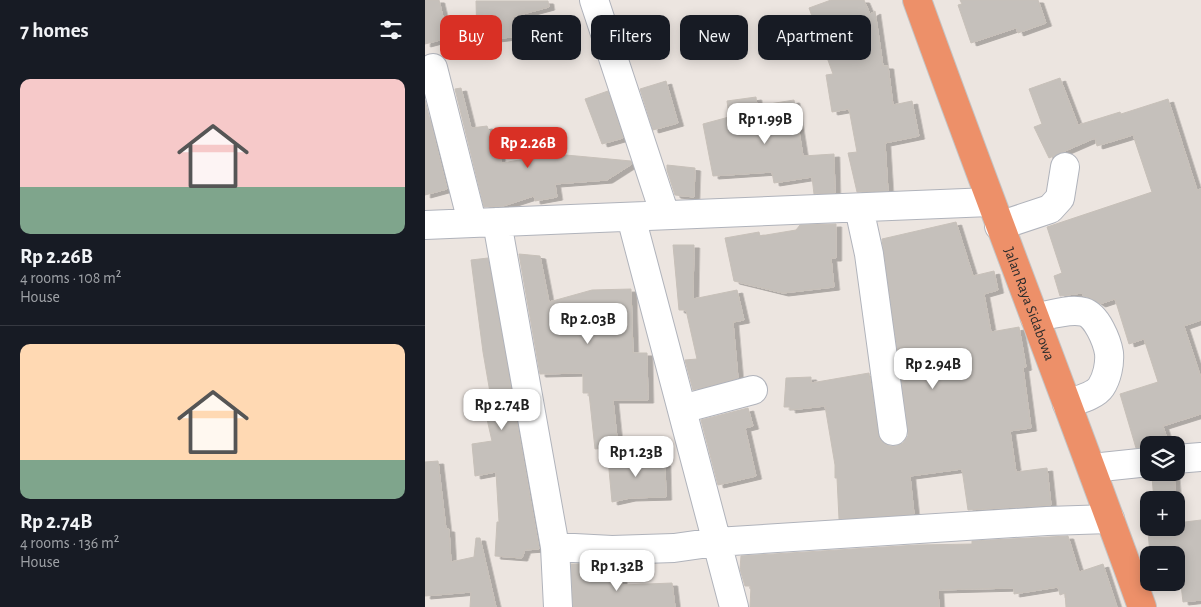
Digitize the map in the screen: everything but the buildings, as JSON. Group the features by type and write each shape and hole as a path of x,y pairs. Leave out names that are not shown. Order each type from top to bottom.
{"highway":[{"name":"Jalan Raya Sidabowa","path":"917,0 1142,607"}],"street":[{"path":"594,0 665,215"},
{"path":"433,68 484,222 555,548 558,607"},
{"path":"425,225 859,208 995,214 1050,209 1060,198 1065,167"},
{"path":"859,208 869,254 893,431"},
{"path":"631,217 734,607"},
{"path":"1035,318 1058,312 1083,312 1097,322 1109,353 1108,371 1101,388 1086,397 1067,404"},
{"path":"681,409 753,390"},
{"path":"1185,458 1201,457"},
{"path":"1092,468 1140,463"},
{"path":"555,548 612,550 674,548 717,542 1047,521 1110,519"}]}
